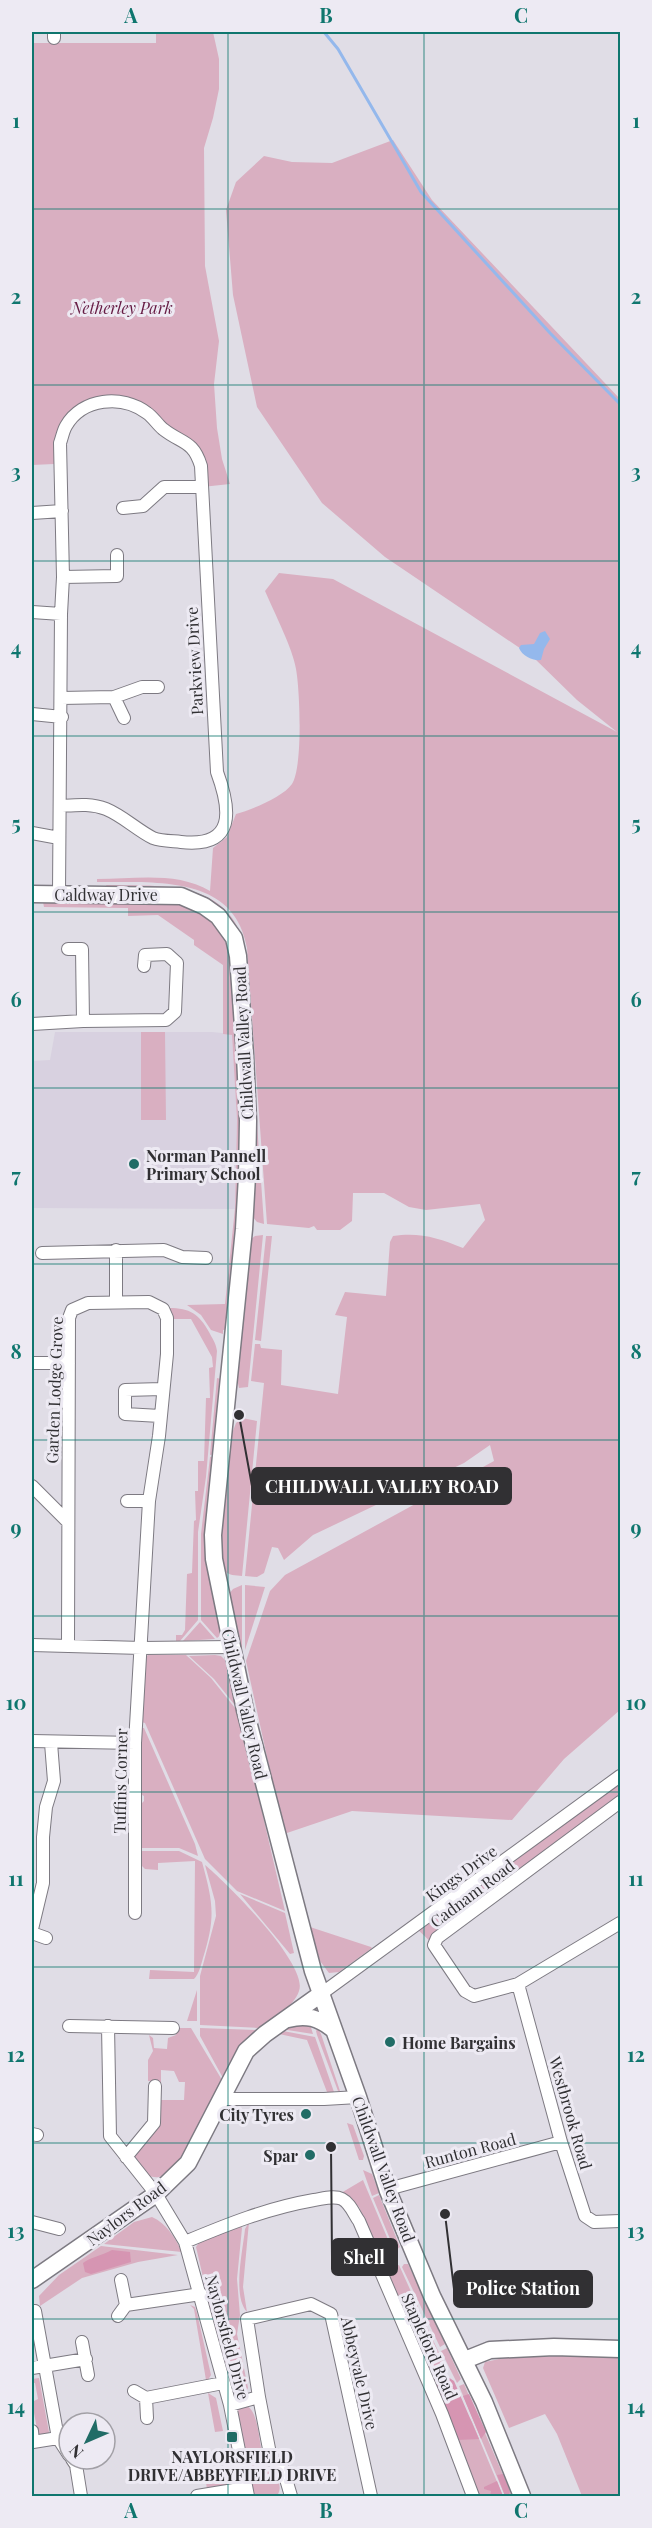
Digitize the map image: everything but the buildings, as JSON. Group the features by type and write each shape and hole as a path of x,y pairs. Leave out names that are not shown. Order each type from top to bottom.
{"main road":[{"name":"Caldway Drive","path":"32,894 181,896"},
{"name":"Childwall Valley Road","path":"181,896 204,906 228,927 234,938 238,956 241,1000 248,1121 247,1176 242,1251 213,1535 214,1559 232,1647 257,1758 296,1909 321,1994 388,2189 432,2296 465,2360 522,2496"},
{"name":"Naylors Road","path":"32,2280 156,2194 188,2163 246,2051 321,1994"},
{"path":"287,2019 309,2016 326,2023 334,2030"},
{"path":"465,2360 490,2350 554,2347 621,2349"}],"street":[{"name":"Parkview Drive","path":"60,806 92,805 107,809 155,839 193,843 213,839 222,830 228,811 217,772 201,466 197,452 162,428 147,413 132,405 115,400 100,402 78,412 66,426 60,443 62,511"},
{"path":"123,508 143,506 164,487 202,487"},
{"path":"32,513 62,511 59,894"},
{"path":"63,577 117,576 117,555"},
{"path":"32,612 61,614"},
{"path":"61,698 114,698 142,687 158,687"},
{"path":"114,698 124,718"},
{"path":"32,714 62,717"},
{"path":"32,833 59,838"},
{"path":"68,949 82,949 83,1021"},
{"path":"32,1024 166,1020 175,1012 177,963 167,954 145,955 144,966"},
{"path":"116,1250 116,1301"},
{"path":"42,1253 164,1250 182,1257 206,1258"},
{"name":"Garden Lodge Grove","path":"68,1645 69,1318 72,1310 88,1303 149,1302 163,1309 167,1318 167,1354 149,1501 142,1648"},
{"path":"32,1363 69,1363"},
{"path":"160,1416 125,1414 125,1390 162,1389"},
{"path":"32,1486 67,1521"},
{"path":"127,1501 149,1501"},
{"path":"32,1645 142,1648 232,1647"},
{"name":"Tuffins Corner","path":"135,1914 135,1743 142,1648"},
{"path":"32,1740 51,1743 135,1743"},
{"path":"46,1938 32,1931 43,1883 43,1837 46,1807 54,1782 51,1743"},
{"name":"Kings Drive","path":"321,1994 621,1776"},
{"name":"Cadnam Road","path":"518,1984 474,1996 465,1991 434,1945 437,1938 621,1802"},
{"path":"518,1984 621,1923"},
{"name":"Westbrook Road","path":"518,1984 561,2142 585,2216 594,2222 621,2221"},
{"path":"69,2026 173,2028"},
{"name":"Naylorsfield Drive","path":"108,2026 110,2136 156,2194 185,2242 230,2405 247,2492"},
{"path":"126,2157 154,2123 155,2086"},
{"path":"222,2099 358,2097"},
{"name":"Runton Road","path":"388,2189 561,2142"},
{"name":"Stapleford Road","path":"185,2242 245,2217 285,2205 332,2197 341,2198 350,2206 358,2221 442,2414 473,2496"},
{"path":"32,2222 59,2229"},
{"path":"121,2280 126,2305"},
{"path":"118,2316 126,2305 201,2294"},
{"name":"Abbeyvale Drive","path":"291,2496 283,2469 271,2459 247,2319 311,2304 332,2314 371,2496"},
{"path":"35,2311 57,2433"},
{"path":"82,2342 88,2375"},
{"path":"32,2368 86,2359"},
{"path":"134,2391 146,2398 223,2383"},
{"path":"230,2405 259,2397"},
{"path":"146,2398 147,2418"},
{"path":"32,2431 33,2442 57,2438"},
{"path":"77,2471 81,2496"},
{"path":"197,2496 247,2492"}],"shaded area":[{"name":"Norman Pannell Primary School","path":"55,1032 232,1034 237,1120 235,1209 32,1208 32,1061 50,1060"},
{"path":"112,2250 130,2252 131,2262 91,2274 85,2272 83,2263"},
{"path":"448,2377 454,2381 479,2439 457,2440 444,2410 446,2400 444,2381"},
{"path":"469,2394 486,2432 481,2439 463,2396"},
{"path":"503,2474 510,2492 508,2496 505,2496 497,2475"},
{"path":"497,2481 503,2496 490,2496 491,2491 484,2487"}],"green space":[{"name":"Netherley Park","path":"156,32 213,32 219,59 219,89 204,148 205,266 219,341 214,384 217,428 222,459 230,484 202,487 197,452 132,405 88,406 60,443 54,464 32,465 32,43 156,43"},
{"path":"393,140 432,200 620,399 620,1710 564,1759 512,1820 352,1811 284,1834 246,1661 270,1591 285,1575 494,1461 490,1445 464,1463 313,1535 284,1560 278,1548 272,1547 264,1573 257,1577 245,1576 264,1383 251,1381 255,1344 260,1344 261,1348 282,1350 281,1385 338,1394 347,1317 335,1315 345,1292 386,1296 390,1242 393,1236 429,1237 463,1248 485,1220 480,1204 426,1210 409,1207 384,1193 353,1193 352,1221 340,1230 317,1230 314,1226 309,1228 267,1224 247,948 239,924 226,907 209,895 189,888 143,882 97,882 97,879 170,878 210,891 213,848 227,837 236,814 274,798 292,784 298,762 299,746 299,693 296,669 287,641 265,591 279,573 333,579 617,732 577,700 533,657 385,557 322,503 257,407 233,295 226,210 236,182 264,156 292,162 332,163"},
{"path":"106,885 171,887 192,891 226,910 238,928 245,951 264,1224 257,1222 252,1216 254,1133 224,913 108,889"},
{"path":"43,902 180,904 208,919 225,940 232,961 242,1154 228,1329 223,1330 223,1334 211,1330 201,1315 187,1305 225,1304 235,1208 237,1120 232,1035 223,1034 223,965 194,945 194,940 158,915 128,916 128,908 44,907"},
{"path":"141,1032 165,1032 166,1120 141,1120"},
{"path":"263,1235 248,1387 239,1388 237,1379 250,1240 255,1236"},
{"path":"266,1236 272,1236 261,1341 255,1340"},
{"path":"169,1308 183,1309 197,1316 209,1332 217,1351 206,1477 198,1532 198,1620 180,1641 176,1641 176,1635 182,1635 185,1630 187,1574 192,1573 198,1461 204,1461 206,1398 210,1398 209,1368 213,1367 212,1357 191,1319 172,1319"},
{"path":"217,1378 221,1379 215,1454 210,1455"},
{"path":"242,1418 257,1421 242,1576 230,1574 224,1570 219,1545 221,1507 230,1439 236,1423"},
{"path":"215,1456 223,1633 217,1638 201,1620 201,1534 210,1457"},
{"path":"242,1585 242,1652 238,1654 229,1594 233,1589"},
{"path":"245,1585 265,1587 245,1650"},
{"path":"200,1622 215,1639 183,1641"},
{"path":"148,1655 186,1655 211,1678 239,1713 285,1911 237,1891 205,1859 145,1723 141,1722 144,1660"},
{"path":"189,1656 221,1656 229,1664 238,1709 214,1679"},
{"path":"141,1728 144,1728 195,1844 198,1856 179,1848 142,1848 140,1845 140,1805 144,1801 144,1796 140,1794"},
{"path":"620,1778 620,1807 434,1945 415,1927"},
{"path":"140,1851 179,1851 202,1862 212,1910 207,1944 199,1972 194,1979 149,1979 150,1970 194,1972 195,1861 158,1863 158,1870 145,1869 140,1864"},
{"path":"205,1865 247,1905 264,1925 279,1944 299,1979 299,1991 292,2002 259,2028 200,2025 200,1976 216,1916 215,1901"},
{"path":"240,1894 285,1913 294,1953 290,1954"},
{"path":"310,1927 372,1948 339,1972 329,1973 320,1961"},
{"path":"197,1990 197,2021 187,2021"},
{"path":"309,2021 313,2034 281,2029"},
{"path":"177,2028 191,2028 222,2080 204,2118 177,2162 168,2172 154,2177 146,2175 133,2157 154,2127 156,2081 148,2081 148,2060 153,2051 149,2035 153,2038 154,2048 167,2049 168,2038 176,2035","holes":["161,2070 174,2071 179,2082 185,2082 184,2100 161,2100"]},
{"path":"200,2028 257,2030 239,2047 223,2078 200,2036"},
{"path":"318,2028 340,2091 338,2091 317,2035"},
{"path":"283,2031 315,2037 334,2092 327,2092 307,2040 279,2034"},
{"path":"347,2123 353,2125 364,2156 363,2160 359,2160"},
{"path":"363,2170 372,2174 379,2193 372,2196"},
{"path":"363,2180 397,2261 383,2262 359,2207 341,2193"},
{"path":"379,2195 400,2247 395,2251 373,2198"},
{"path":"152,2217 170,2231 182,2252 104,2244 134,2222"},
{"path":"239,2221 242,2228 237,2279 240,2315 237,2334 248,2388 245,2393 237,2395 228,2385 196,2247 200,2241"},
{"path":"249,2222 243,2287 247,2312 240,2295 239,2284 245,2229"},
{"path":"101,2246 178,2255 138,2262 82,2278 40,2306 39,2296 59,2275"},
{"path":"408,2264 445,2344 440,2347 402,2267"},
{"path":"399,2265 418,2307 406,2325 386,2269"},
{"path":"190,2305 195,2307 197,2313 211,2375 208,2380 206,2380 194,2309"},
{"path":"419,2310 448,2372 426,2372 410,2324"},
{"path":"447,2348 461,2379 457,2383 441,2351"},
{"path":"620,2356 620,2496 582,2496 557,2434 545,2414 509,2428 483,2368 485,2362 504,2358"},
{"path":"446,2375 472,2422 503,2496 479,2496 428,2376"},
{"path":"39,2378 51,2443 40,2445 32,2402 38,2399 32,2379"},
{"path":"464,2384 512,2496 505,2496 459,2386"},
{"path":"208,2393 216,2398 223,2431 215,2432"},
{"path":"247,2406 257,2424 265,2464 280,2486 277,2496 252,2496 237,2413 239,2409"},
{"path":"214,2468 216,2473 232,2469 234,2479 231,2484 207,2489 204,2470"}],"water":[{"path":"545,631 550,639 541,660 525,656 519,648 521,645 534,644 540,633"}],"waterway":[{"path":"324,32 338,49 421,192 550,333 620,404"}],"place":[{"name":"Norman Pannell Primary School","path":"134,1164"},
{"name":"CHILDWALL VALLEY ROAD","path":"239,1415"},
{"name":"Home Bargains","path":"390,2042"},
{"name":"City Tyres","path":"306,2114"},
{"name":"Shell","path":"331,2147"},
{"name":"Spar","path":"310,2155"},
{"name":"Police Station","path":"445,2214"},
{"name":"NAYLORSFIELD DRIVE/ABBEYFIELD DRIVE","path":"232,2437"}]}
